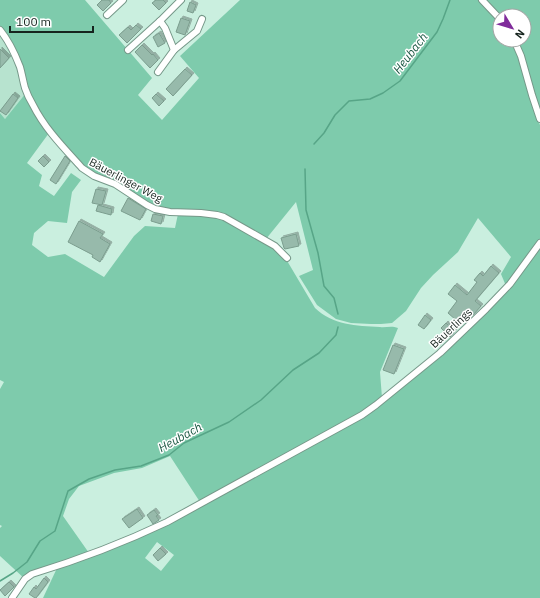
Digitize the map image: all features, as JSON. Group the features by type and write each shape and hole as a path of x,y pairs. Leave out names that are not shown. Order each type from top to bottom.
{"street":[{"path":"107,15 123,0"},
{"path":"128,50 160,22 181,0"},
{"path":"482,0 492,11"},
{"path":"158,72 174,50 197,31 202,19"},
{"path":"160,22 165,28 174,50"},
{"name":"Bäuerlinger Weg","path":"0,30 9,42 20,68 25,89 41,119 50,132 82,168 100,179 115,184 147,205 156,209 170,212 202,213 224,217 275,246 287,258"},
{"path":"518,48 540,119"},
{"name":"Bäuerlings","path":"12,598 25,580 32,574 147,532 362,415 451,343 510,284 540,243"}],"shaded area":[{"path":"0,32 14,54 26,93 5,119 0,113"}],"green space":[{"path":"0,0 85,0 152,78 138,95 162,120 199,78 180,56 240,0 478,0 492,14 492,48 516,48 520,57 536,116 540,125 540,240 506,286 501,274 511,257 478,218 458,252 433,275 421,288 406,311 392,323 351,323 336,319 317,305 299,276 313,270 296,202 266,239 227,216 178,211 156,207 88,171 42,118 0,27"},
{"path":"484,0 540,0 540,113 519,48 532,48 532,8 492,8"},
{"path":"26,93 49,133 27,163 42,175 39,186 54,196 71,173 81,180 72,192 67,223 48,221 34,233 32,245 48,257 65,254 104,277 134,236 145,226 175,228 178,214 202,214 223,218 274,247 286,259 315,308 322,314 345,324 398,328 380,372 382,398 361,412 200,502 170,456 142,468 114,473 79,486 69,499 63,516 89,553 25,579 0,556 0,528 2,526 0,525 0,389 4,382 0,380 0,113 5,119"},
{"path":"540,246 540,598 43,598 58,566 147,533 363,416 487,311","holes":["157,542 174,555 161,571 145,558"]}],"building":[{"path":"102,0 109,0 111,3 103,11 97,5"},
{"path":"156,0 163,0 166,3 159,10 152,3"},
{"path":"190,2 196,5 193,13 187,11"},
{"path":"181,18 190,21 185,35 176,32"},
{"path":"136,25 141,29 127,43 119,35 128,27 131,30"},
{"path":"159,33 165,43 158,47 153,37"},
{"path":"142,45 158,60 150,68 135,52"},
{"path":"0,49 9,58 0,68"},
{"path":"185,69 192,75 173,96 166,89"},
{"path":"13,94 18,98 6,115 0,111"},
{"path":"156,94 164,101 159,106 152,98"},
{"path":"43,156 49,162 44,167 38,161"},
{"path":"65,156 70,161 56,184 50,180"},
{"path":"96,189 106,191 102,205 92,203"},
{"path":"128,198 146,209 140,220 121,211"},
{"path":"98,205 112,209 111,215 96,211"},
{"path":"153,214 163,216 161,224 151,221"},
{"path":"79,221 103,234 100,238 110,244 100,262 92,257 93,255 68,242"},
{"path":"296,234 299,246 285,249 281,238"},
{"path":"491,266 499,273 475,301 481,306 473,315 467,310 456,320 448,313 457,301 448,294 455,285 467,295 477,282 474,280 480,273 483,276"},
{"path":"425,315 431,320 424,329 418,325"},
{"path":"446,323 455,331 450,337 441,328"},
{"path":"393,345 404,349 394,374 383,370"},
{"path":"137,509 143,518 129,528 122,519"},
{"path":"154,510 158,515 156,516 159,520 153,524 147,515"},
{"path":"160,548 166,554 158,561 153,555"},
{"path":"44,578 48,582 36,598 29,594 34,587 36,589"},
{"path":"9,582 14,587 5,596 0,590"}],"waterway":[{"name":"Heubach","path":"314,144 324,133 335,115 349,101 370,99 383,93 400,81 437,32 450,0"},
{"name":"Heubach","path":"305,169 306,210 318,253 324,286 334,298 338,314"},
{"name":"Heubach","path":"0,581 27,562 40,541 55,531 68,491 89,479 115,470 141,466 169,455 184,443 229,422 261,400 293,370 319,353 336,335 338,327"}]}
